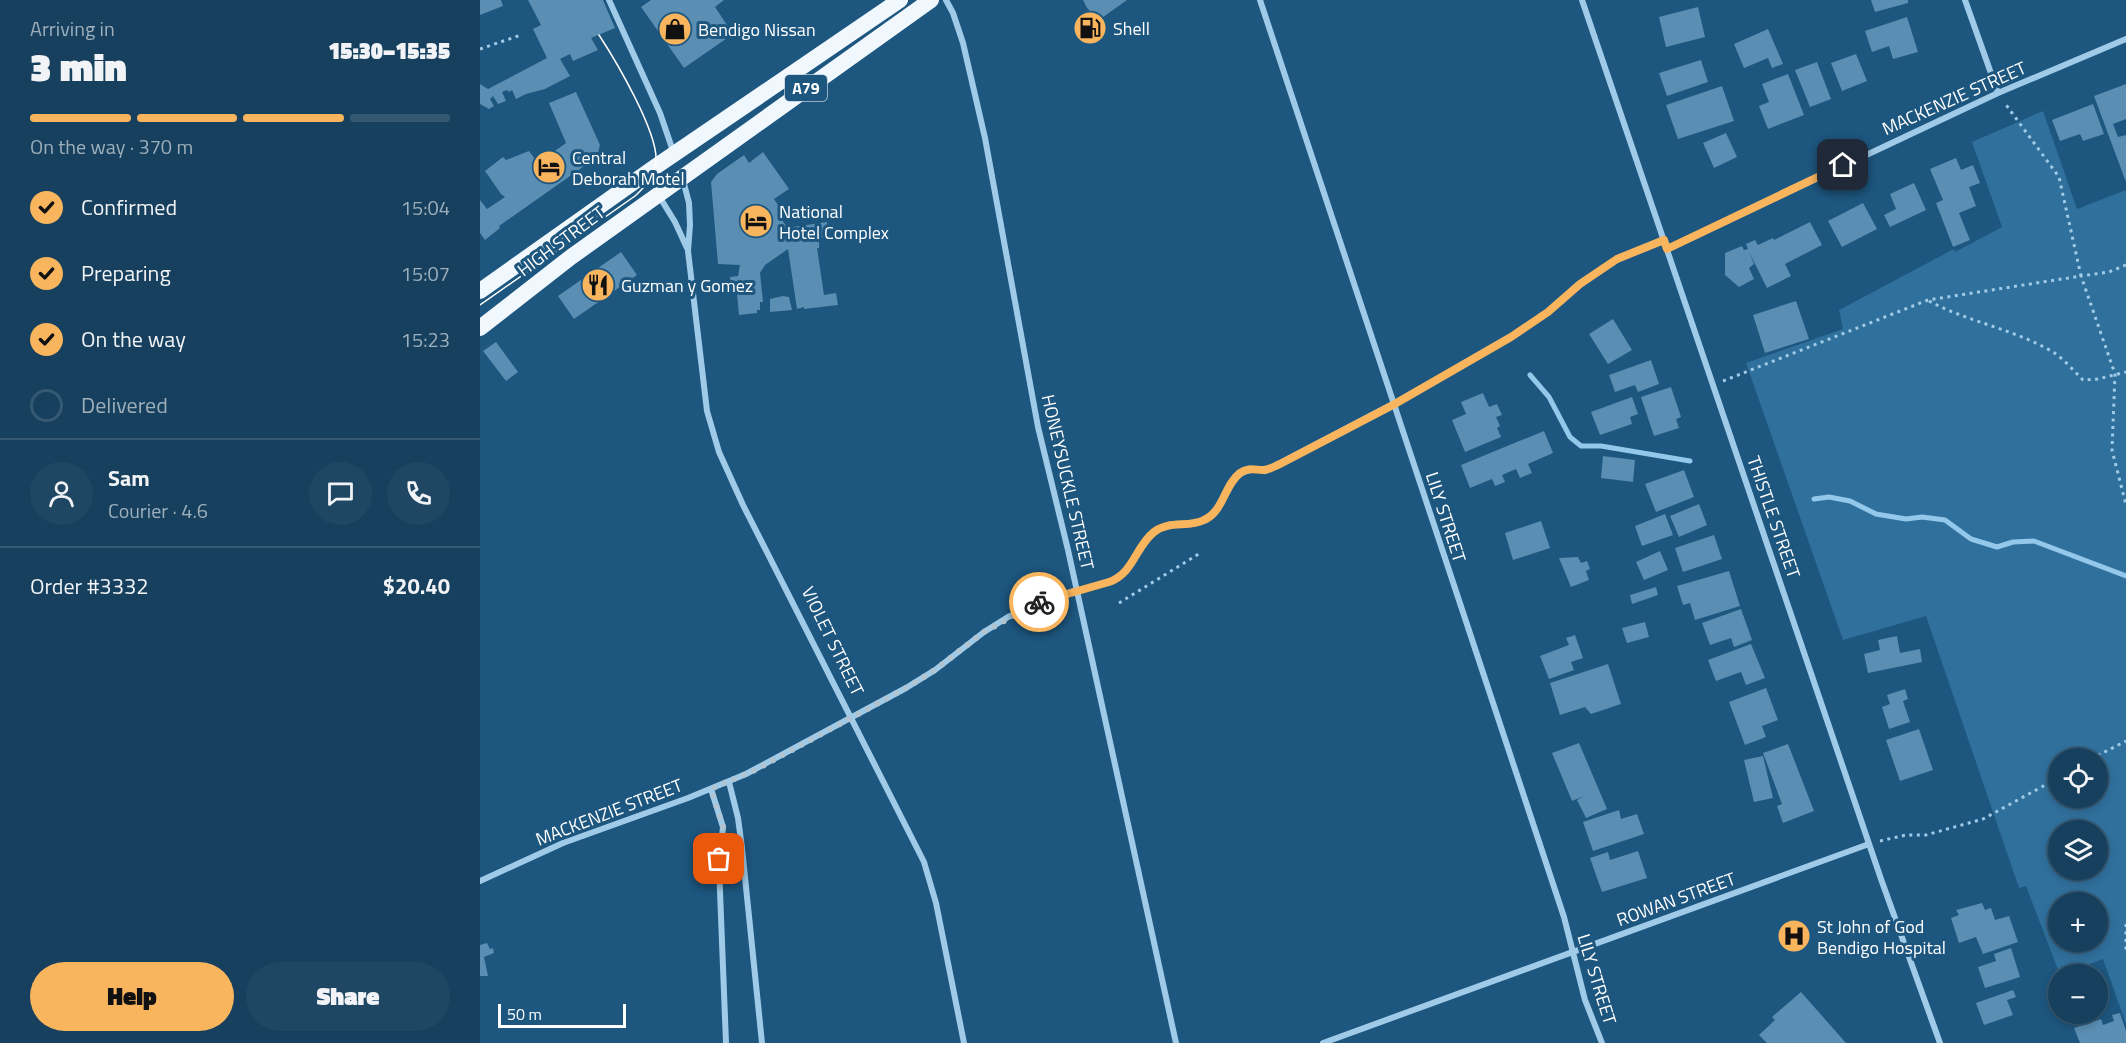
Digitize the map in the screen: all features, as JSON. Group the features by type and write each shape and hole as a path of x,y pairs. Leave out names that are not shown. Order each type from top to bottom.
{"highway":[{"name":"HIGH STREET","path":"480,291 674,154 900,0"},
{"name":"HIGH STREET","path":"480,328 552,271 931,0"},
{"name":"VIOLET STREET","path":"674,154 682,177"},
{"name":"VIOLET STREET","path":"643,176 657,195"},
{"path":"535,252 552,271"}],"street":[{"name":"VIOLET STREET","path":"609,0 654,99 674,154"},
{"name":"HONEYSUCKLE STREET","path":"946,0 963,43 986,138 1038,427 1077,590 1176,1043"},
{"name":"LILY STREET","path":"1260,0 1564,916 1585,1000 1602,1043"},
{"name":"THISTLE STREET","path":"1582,0 1869,844 1940,1043"},
{"path":"1965,0 1998,93"},
{"name":"MACKENZIE STREET","path":"1667,249 1998,93 2126,39"},
{"name":"VIOLET STREET","path":"682,177 690,218 688,251 703,386 712,431 743,505 924,862 936,903 964,1043"},
{"name":"VIOLET STREET","path":"657,195 675,222 688,251"},
{"name":"MACKENZIE STREET","path":"1265,471 1393,405 1532,324 1580,284 1610,263 1635,250 1664,240"},
{"name":"MACKENZIE STREET","path":"480,881 563,843 729,782 924,677 1008,617 1038,602 1077,590"},
{"path":"729,782 738,818 742,848 762,1043"},
{"path":"711,789 723,827 719,866 726,1043"},
{"name":"ROWAN STREET","path":"1323,1043 1869,844"}],"lane":[{"name":"MACKENZIE STREET","path":"1077,590 1109,582 1119,577 1131,566 1144,543 1156,530 1169,525 1203,521 1216,511 1240,473 1253,469 1265,471"}],"path":[{"path":"480,49 521,35"},
{"path":"1998,93 2059,177 2081,276 2115,374 2112,450 2126,505"},
{"path":"1713,385 1928,300 2109,272 2126,265"},
{"path":"1928,300 1943,308 2006,330 2054,353 2083,381 2126,372"},
{"path":"1119,603 1202,552"},
{"path":"2108,750 2126,741"},
{"path":"1869,844 1906,835 1926,835 1983,819 2048,783"},
{"path":"2126,924 2126,952"}],"shaded area":[{"path":"2043,111 2077,209 2126,190 2126,1024 2108,973 2108,964 2105,964 2103,959 2090,964 2056,964 2051,952 2108,952 2108,892 2048,892 2048,944 2026,886 2019,888 1926,616 1843,640 1746,363 1843,329 1839,310 1954,249 1955,252 2002,227 1972,142"}],"building":[{"path":"480,0 501,0 503,6 480,15"},
{"path":"528,0 603,0 615,28 591,38 598,50 573,61 570,54 560,59 570,76 545,89 516,99 512,90 502,92 506,101 498,104 493,96 490,99 494,106 489,109 480,104 480,84 488,89 547,58 533,29 541,25"},
{"path":"651,0 724,0 715,7 733,34 684,68 641,7"},
{"path":"1083,0 1127,0 1099,20 1087,8"},
{"path":"1871,0 1908,0 1908,3 1875,12"},
{"path":"1698,7 1705,37 1666,47 1659,17"},
{"path":"1907,17 1918,52 1893,59 1889,46 1872,52 1865,31"},
{"path":"1768,29 1783,64 1772,68 1768,58 1744,68 1734,44"},
{"path":"1856,54 1867,81 1842,91 1831,63"},
{"path":"1701,60 1708,82 1667,96 1659,73"},
{"path":"1817,62 1831,99 1810,107 1795,70"},
{"path":"1788,74 1804,115 1768,129 1759,106 1769,102 1762,84"},
{"path":"2126,84 2126,119 2113,124 2118,137 2126,135 2126,182 2094,96"},
{"path":"1722,86 1734,121 1678,139 1666,105"},
{"path":"576,92 600,145 597,157 499,226 500,228 485,240 480,233 480,200 487,209 505,197 485,171 503,157 506,160 529,151 538,163 566,143 549,103"},
{"path":"2093,104 2104,134 2083,141 2080,134 2060,141 2052,120"},
{"path":"1726,133 1737,157 1714,168 1703,143"},
{"path":"763,152 789,189 774,199 786,217 782,220 790,231 788,238 794,237 793,227 827,222 829,237 819,238 819,248 817,248 824,295 836,293 838,305 797,309 788,249 765,265 760,273 763,302 760,302 760,310 757,310 757,313 739,315 737,294 732,295 730,277 738,276 740,265 718,264 711,182 717,174 744,155 749,163"},
{"path":"1956,158 1961,170 1973,165 1980,183 1969,187 1976,206 1959,213 1970,240 1953,247 1936,203 1943,200 1930,169"},
{"path":"1914,183 1926,210 1890,227 1884,215 1896,209 1890,194"},
{"path":"1863,203 1877,229 1842,247 1828,221"},
{"path":"1810,222 1822,245 1785,264 1791,276 1767,288 1749,252 1754,264 1749,268 1754,279 1739,287 1725,275 1725,253 1742,246 1744,250 1748,249 1746,244 1755,240 1758,245 1773,238 1774,240"},
{"path":"621,252 637,275 574,319 558,296"},
{"path":"789,297 792,310 770,312 770,299"},
{"path":"1796,301 1809,339 1765,353 1753,315"},
{"path":"1613,319 1632,350 1608,364 1589,334"},
{"path":"496,342 518,372 506,381 483,351"},
{"path":"1651,360 1659,384 1638,392 1635,385 1615,392 1609,375"},
{"path":"1671,387 1681,417 1676,419 1679,428 1654,436 1641,397"},
{"path":"1483,393 1489,407 1497,404 1502,415 1496,417 1501,437 1465,452 1452,420 1466,414 1461,402"},
{"path":"1632,397 1638,414 1630,417 1632,424 1600,435 1591,412"},
{"path":"1544,431 1553,453 1528,464 1532,473 1520,478 1516,469 1502,475 1505,482 1495,486 1492,479 1470,488 1461,465"},
{"path":"1603,456 1635,460 1633,482 1601,478"},
{"path":"1684,470 1694,497 1656,512 1645,484"},
{"path":"1699,504 1707,525 1679,537 1670,516"},
{"path":"1665,514 1673,535 1642,546 1635,526"},
{"path":"1541,521 1550,548 1513,560 1505,533"},
{"path":"1714,535 1722,559 1683,572 1675,548"},
{"path":"1660,551 1668,570 1644,580 1636,562"},
{"path":"1578,557 1581,563 1587,561 1590,569 1586,571 1589,580 1571,587 1559,558"},
{"path":"1729,571 1740,606 1695,620 1690,603 1683,605 1677,586"},
{"path":"1656,587 1658,595 1632,604 1630,595"},
{"path":"1741,609 1752,640 1734,647 1731,638 1710,645 1702,623"},
{"path":"1645,622 1649,637 1627,643 1622,628"},
{"path":"1575,635 1583,658 1571,662 1574,670 1549,679 1540,656 1569,645 1566,638"},
{"path":"1897,636 1900,653 1920,649 1922,662 1868,673 1864,654 1880,650 1878,640"},
{"path":"1751,644 1765,678 1746,685 1741,672 1716,681 1708,660"},
{"path":"1608,664 1621,704 1591,714 1585,707 1560,715 1550,683"},
{"path":"1766,688 1778,720 1762,726 1766,737 1745,745 1729,702"},
{"path":"1905,689 1908,699 1903,701 1910,722 1889,729 1882,707 1890,704 1887,695"},
{"path":"1919,729 1933,770 1900,781 1886,740"},
{"path":"1579,743 1607,809 1586,818 1577,800 1584,796 1572,801 1552,753"},
{"path":"1788,744 1814,811 1783,823 1777,806 1782,804 1763,753"},
{"path":"1763,756 1773,798 1754,802 1744,760"},
{"path":"1619,810 1621,819 1637,814 1644,834 1593,851 1583,822"},
{"path":"1638,851 1647,878 1602,892 1590,858 1608,852 1610,860"},
{"path":"1982,903 1985,910 1991,908 1995,920 2009,916 2018,942 1983,954 1976,937 1959,943 1951,918 1959,915 1956,910"},
{"path":"487,943 490,949 493,948 494,953 484,957 488,976 480,976 480,945"},
{"path":"2011,948 2020,977 1985,988 1978,967 1996,961 1994,954"},
{"path":"2013,990 2016,997 2007,1000 2013,1015 1984,1025 1976,1003"},
{"path":"1801,992 1846,1043 1767,1043 1759,1035 1775,1020 1772,1017"},
{"path":"2120,1013 2126,1031 2126,1043 2080,1043 2074,1028 2086,1024 2108,1024 2114,1021 2112,1015"}],"waterway":[{"path":"1530,375 1549,397 1570,437 1581,446 1601,446 1690,461"},
{"path":"1814,499 1829,497 1850,501 1876,514 1906,519 1922,517 1945,520 1971,539 1997,547 2013,542 2034,541 2126,576"}],"tram line":[{"path":"480,305 635,196 652,176 656,161 650,133 625,79 599,35"}],"way so far":[{"path":"719,859 723,827 711,789 755,770 906,688 935,670 984,632 1039,602"}],"place":[{"name":"Shell","path":"1090,28"},
{"name":"Bendigo Nissan","path":"675,29"},
{"name":"Central Deborah Motel","path":"549,167"},
{"name":"National Hotel Complex","path":"756,221"},
{"name":"Guzman y Gomez","path":"598,285"},
{"name":"St John of God Bendigo Hospital","path":"1794,936"}],"route":[{"path":"1039,602 1119,577 1131,566 1137,553 1156,530 1169,525 1199,522 1212,515 1240,473 1253,469 1265,471 1393,405 1532,324 1580,284 1617,259 1664,240 1667,249 1843,165"}]}
